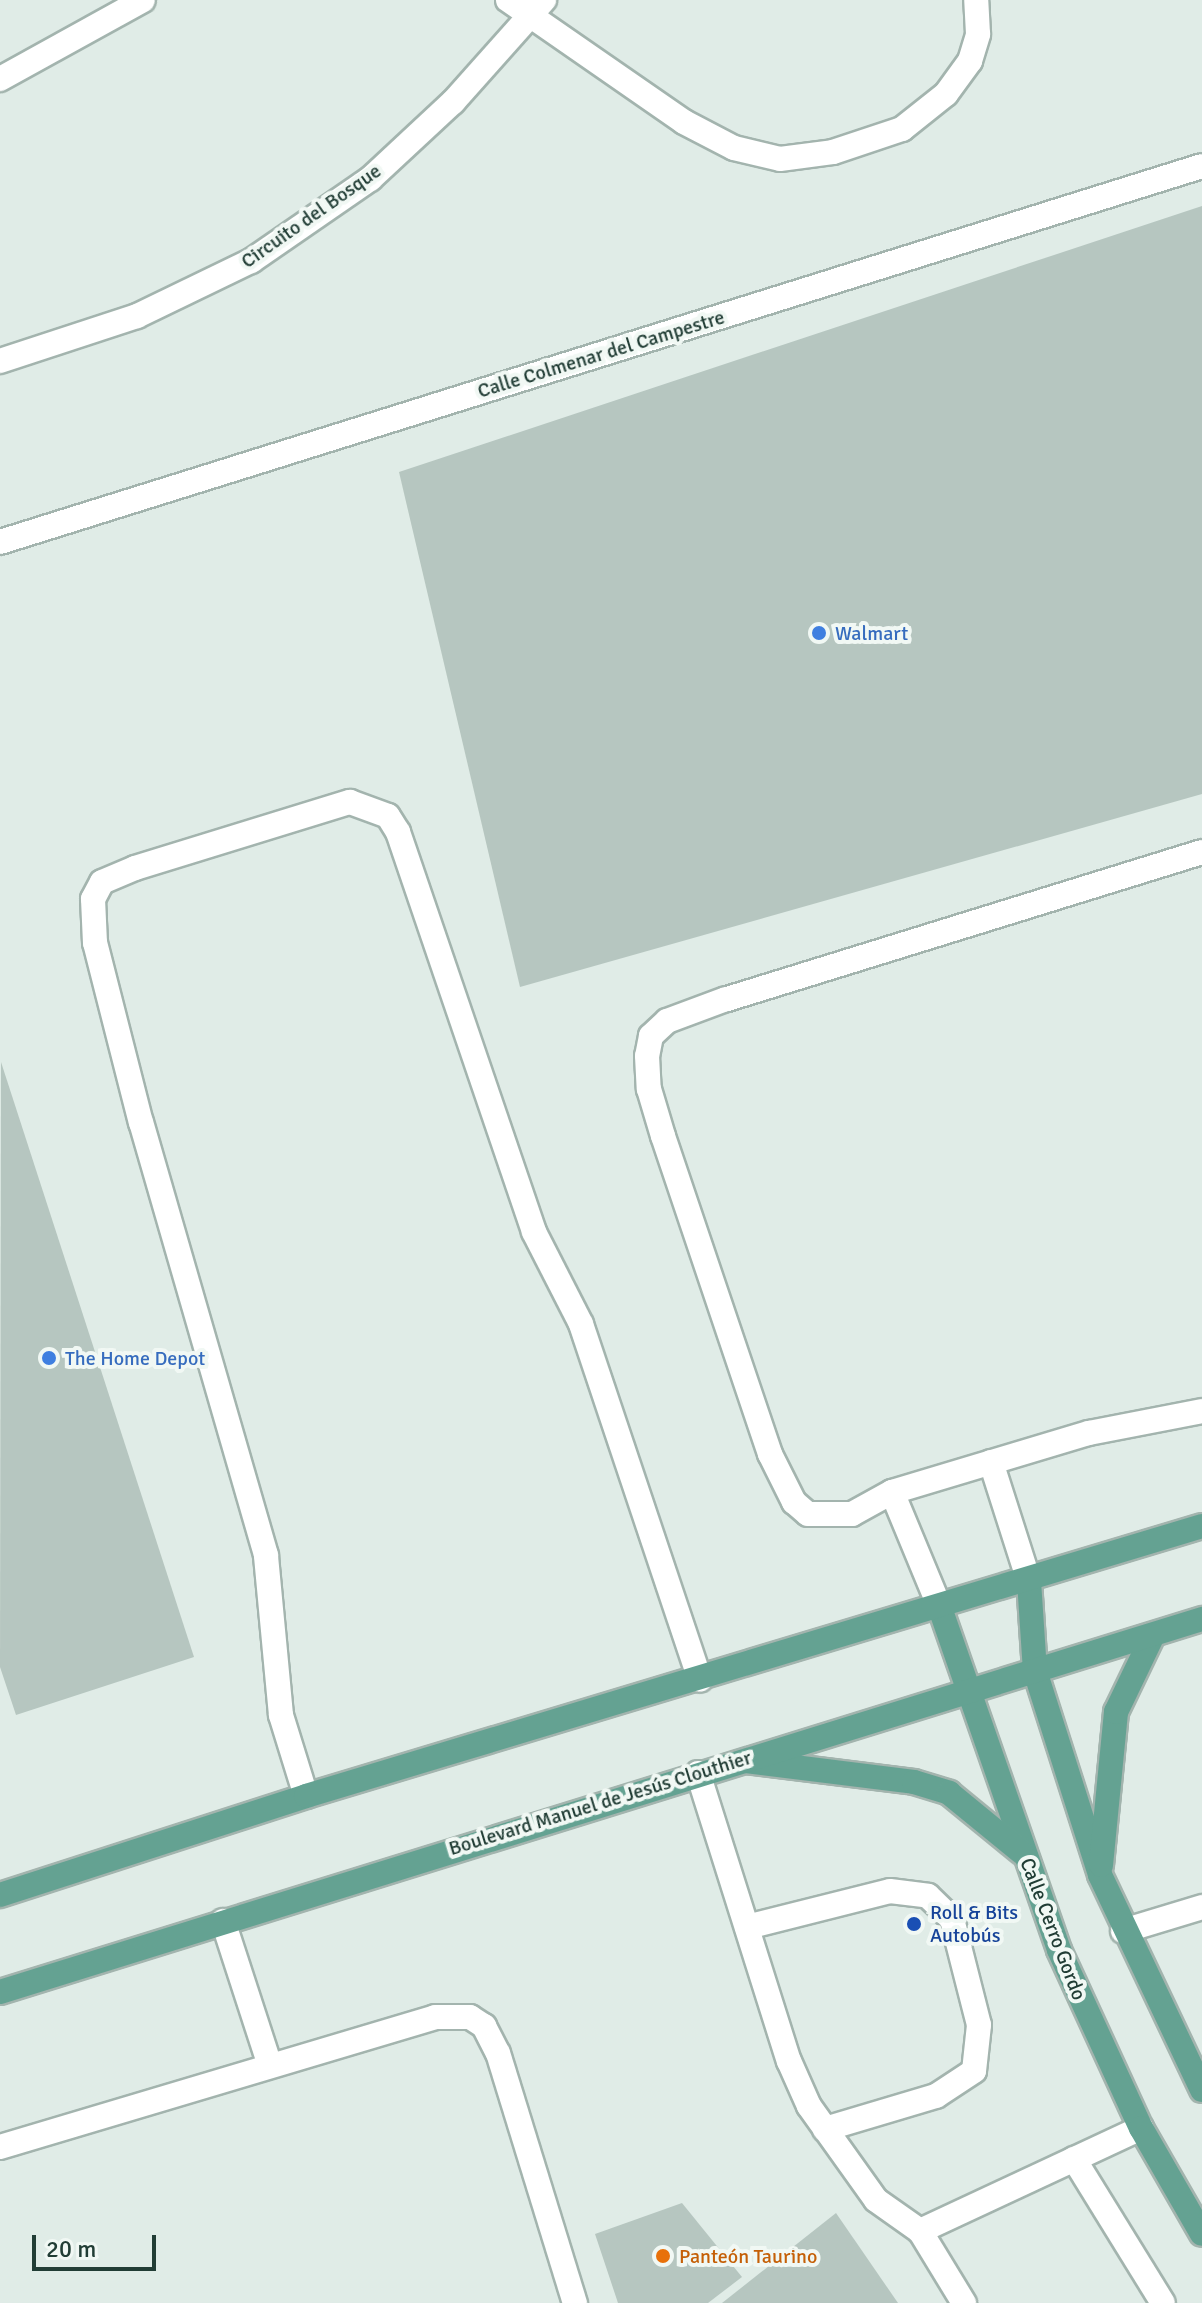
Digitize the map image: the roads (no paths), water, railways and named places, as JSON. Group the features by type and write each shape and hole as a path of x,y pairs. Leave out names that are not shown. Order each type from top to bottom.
{"main road":[{"path":"0,1895 306,1796 940,1608 1202,1526"},
{"path":"1029,1581 1035,1671 1100,1875 1123,1931 1202,2090"},
{"name":"Calle Cerro Gordo","path":"940,1608 1023,1854 1082,2003 1141,2128 1202,2234"},
{"name":"Boulevard Manuel de Jesús Clouthier","path":"0,1992 1202,1619"},
{"path":"1100,1875 1116,1712 1153,1635"},
{"path":"740,1760 914,1782 949,1793 1023,1854"}],"street":[{"path":"0,79 143,0"},
{"path":"508,0 537,9 684,122 734,148 780,159 833,152 902,129 946,94 970,61 978,34 976,0"},
{"name":"Circuito del Bosque","path":"0,361 137,316 251,261 370,179 453,102 537,9"},
{"name":"Calle Colmenar del Campestre","path":"0,542 1202,166"},
{"path":"306,1796 281,1715 266,1555 141,1123 95,943 93,899 102,882 135,868 350,802 388,816 398,832 534,1232 581,1324 700,1680"},
{"path":"1202,852 726,999 667,1021 651,1036 649,1089 781,1480 808,1514 852,1514 892,1492 1089,1433 1202,1411"},
{"path":"991,1462 1029,1581"},
{"path":"892,1492 940,1608"},
{"path":"698,1773 789,2061 825,2129 876,2200 920,2231 964,2303"},
{"path":"747,1927 890,1891 928,1896 952,1919 979,2025 974,2071 936,2096 825,2129"},
{"path":"1123,1931 1202,1907"},
{"path":"223,1921 270,2066"},
{"path":"0,2147 435,2017 470,2017 484,2026 498,2053 575,2303"},
{"path":"920,2231 1141,2128"},
{"path":"1074,2159 1163,2303"}],"place":[{"name":"Walmart","path":"819,633"},
{"name":"The Home Depot","path":"49,1358"},
{"name":"Roll & Bits Autobús","path":"914,1924"},
{"name":"Panteón Taurino","path":"663,2256"}]}
